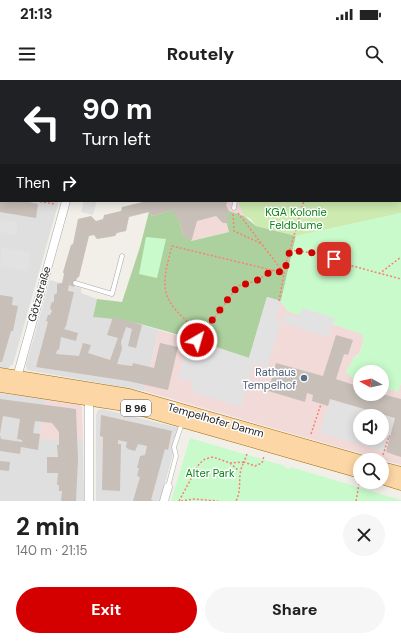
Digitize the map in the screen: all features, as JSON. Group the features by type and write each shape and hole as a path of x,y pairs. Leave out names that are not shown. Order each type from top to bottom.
{"main road":[{"name":"Tempelhofer Damm","path":"0,374 16,382 141,409 183,420 353,476"},
{"name":"Tempelhofer Damm","path":"0,386 16,382 129,395 353,459"},
{"path":"389,470 401,473"},
{"path":"389,480 401,484"}],"street":[{"name":"Götzstraße","path":"16,382 66,202"},
{"path":"89,398 89,501"},
{"path":"164,501 168,487"}],"lane":[{"path":"234,208 235,202"},
{"path":"75,283 112,294 122,256"},
{"path":"168,487 176,456 174,447 176,438 183,420"}],"path":[{"path":"42,202 55,204"},
{"path":"279,301 286,263 304,202"},
{"path":"234,208 234,231 263,244"},
{"path":"243,218 280,264 284,273"},
{"path":"197,357 198,331 168,303 164,278 172,246 284,273"},
{"path":"290,250 322,254 345,264 401,279"},
{"path":"379,274 401,257"},
{"path":"280,264 286,263"},
{"path":"197,340 238,286 256,281 273,270"},
{"path":"311,434 321,404"},
{"path":"384,453 390,436"},
{"path":"236,501 239,495 239,471 247,454"},
{"path":"230,463 244,462 250,465 259,465 264,456"},
{"path":"180,501 199,464 205,459 213,457 230,463 239,471"},
{"path":"356,501 358,489"},
{"path":"180,501 194,499 218,501"}],"shaded area":[{"path":"0,202 59,202 13,364 7,369 0,368"},
{"path":"84,202 97,202 93,215 81,212"},
{"path":"146,202 256,202 250,218 229,211 226,221 229,232 190,241 183,236 174,211 152,216 149,213"},
{"path":"0,220 18,223 16,235 0,232"},
{"path":"2,247 30,252 28,271 0,267"},
{"path":"50,280 81,288 81,293 97,299 93,317 113,317 159,330 144,391 27,370 26,365"},
{"path":"267,297 281,301 283,305 303,308 333,324 362,334 364,340 359,354 355,357 353,365 353,401 389,401 389,389 398,391 401,383 401,465 389,462 389,453 359,453 144,391 159,330 249,358"},
{"path":"267,297 281,301 276,321 281,322 267,368 254,364 241,407 191,391 193,382 178,378 189,339 249,358"},
{"path":"303,308 335,318 328,337 283,323 285,314 299,318"},
{"path":"0,393 46,399 39,439 83,440 84,501 0,501"},
{"path":"46,399 82,406 83,440 39,439"},
{"path":"330,399 364,409 353,409 353,442 320,433"},
{"path":"102,409 180,428 160,501 96,501 96,415 98,410"},
{"path":"389,416 395,418 389,441"},
{"path":"362,445 388,445 386,452"}],"green space":[{"name":"KGA Kolonie Feldblume","path":"238,202 401,202 401,213 296,236 256,226 250,218 244,216"},
{"path":"174,210 179,219 183,236 192,239 191,241 229,232 226,221 229,211 244,216 256,226 296,236 281,301 267,297 249,358 151,327 131,322 93,317 97,299 122,302 140,247 149,212 152,216"},
{"path":"401,213 401,383 398,392 389,389 389,365 353,365 353,378 346,372 348,366 350,367 353,357 357,357 361,349 363,343 362,334 333,324 334,318 303,308 300,315 287,311 281,301 296,236"},
{"path":"146,237 166,239 157,278 139,274"},
{"name":"Alter Park","path":"190,438 285,466 284,467 290,469 291,467 353,486 353,489 364,489 401,500 401,501 171,501"}],"building":[{"path":"0,202 29,202 38,204 36,218 0,212"},
{"path":"143,202 227,202 226,205 229,211 227,223 223,223 216,216 197,221 192,239 188,239 183,236 179,219 174,216 174,210 152,216 149,212 129,217 126,231 117,233 115,236 97,239 94,235 89,236 79,277 77,278 74,287 69,285 68,291 74,292 64,329 78,333 76,341 61,337 59,350 57,350 56,354 79,356 83,343 91,345 88,353 110,360 118,338 107,335 113,317 142,325 136,348 128,346 132,329 126,327 121,342 122,349 117,364 132,366 133,363 154,368 160,343 178,347 168,390 128,381 36,367 48,322 46,321 48,315 50,315 52,311 50,308 52,302 54,302 54,295 57,293 57,284 62,283 63,272 71,245 73,244 78,219 91,216 96,221 103,219 104,215 121,211 122,207"},
{"path":"0,295 13,297 12,305 18,306 13,331 11,331 2,362 0,362"},
{"name":"Rathaus Tempelhof","path":"336,335 353,340 348,355 344,354 336,379 353,385 353,401 389,401 389,396 401,399 401,457 386,452 395,418 389,416 389,409 364,409 330,399 328,406 312,401 313,395 307,393 305,402 268,391 273,375 267,373 268,369 274,371 276,363 323,376"},
{"path":"0,399 76,409 78,459 76,501 61,501 62,491 59,491 59,485 57,485 58,473 47,473 47,457 58,457 57,445 59,445 59,432 52,423 35,421 33,433 40,434 38,450 21,447 20,454 0,451 0,435 1,439 22,442 22,440 17,439 20,419 3,416 0,434"},
{"path":"101,415 172,431 168,450 165,449 151,500 154,501 133,501 140,477 137,476 139,468 137,468 140,456 145,455 147,446 138,444 135,451 126,447 127,442 118,440 118,444 121,444 120,491 102,490 103,437 100,436"},
{"path":"0,461 10,462 9,471 0,470"}],"place":[{"name":"Rathaus Tempelhof","path":"304,378"}],"route":[{"path":"197,340 238,286 256,281 273,270 284,273 290,250 322,254 334,259"}]}
